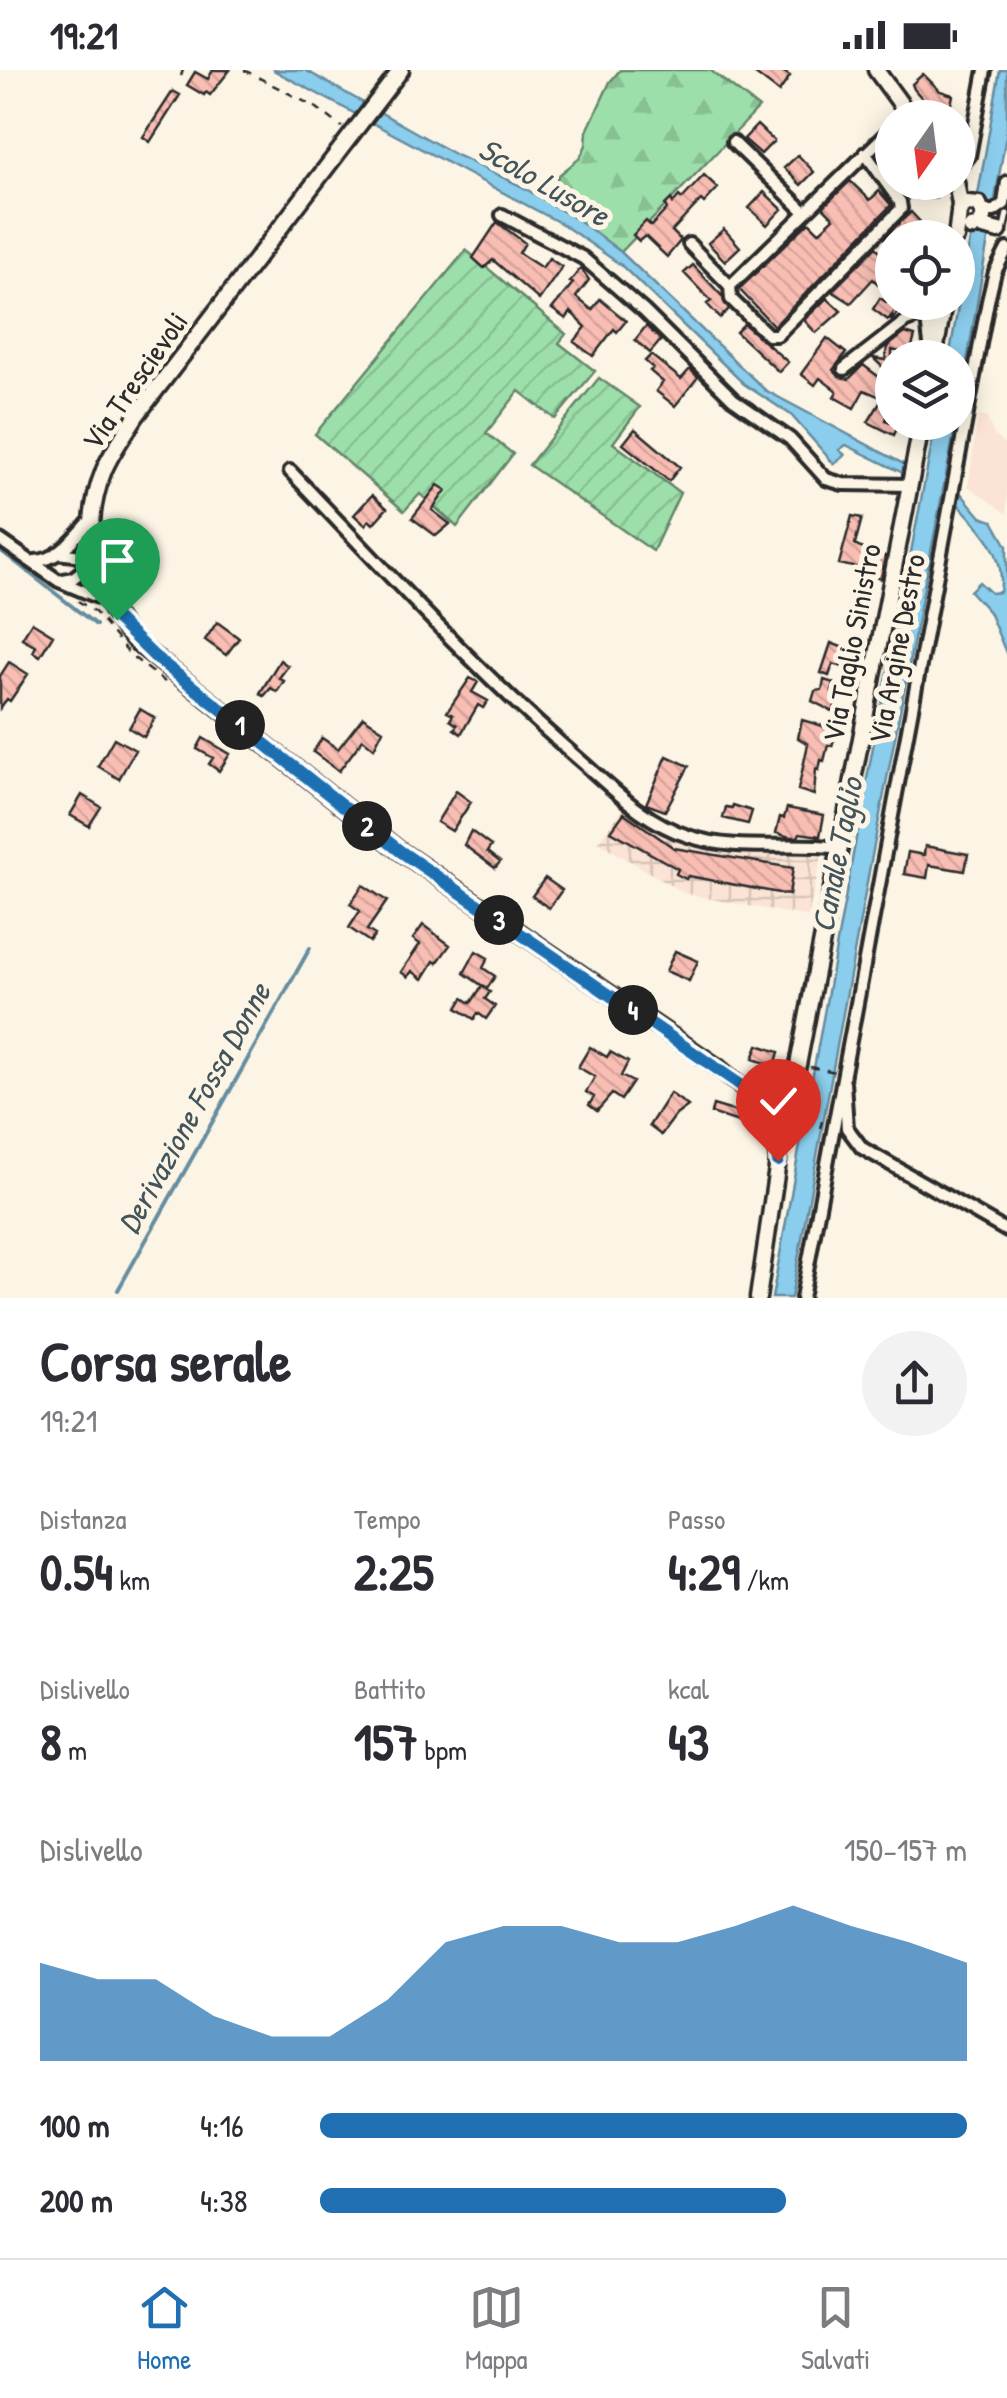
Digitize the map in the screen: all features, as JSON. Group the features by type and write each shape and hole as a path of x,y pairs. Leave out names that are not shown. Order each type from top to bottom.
{"main road":[{"name":"Via Trescievoli","path":"401,70 136,416 105,469 92,518 94,562 107,601 137,643 363,824 719,1068 759,1102 768,1116"},
{"path":"876,70 897,100"},
{"path":"973,218 1003,235"},
{"name":"Via Taglio Sinistro","path":"768,1116 781,1111 790,1096 919,440"},
{"path":"758,1298 778,1161 778,1144 768,1116"}],"street":[{"path":"975,124 985,70"},
{"path":"733,142 805,212"},
{"path":"730,286 875,144"},
{"path":"689,244 730,286 732,299 768,335 777,336 901,208 865,153"},
{"path":"973,218 1004,204 1007,182"},
{"path":"502,215 583,258 733,399 790,439 826,479 843,484 911,486"},
{"name":"Via Argine Destro","path":"802,1298 988,301 994,272 1007,249"},
{"path":"882,340 921,316 927,319 930,340"},
{"path":"844,369 875,346"},
{"path":"290,471 492,680 634,807 668,828 706,840 761,848 839,848"},
{"path":"34,561 57,554 92,518"},
{"path":"0,540 59,580 107,601"},
{"path":"57,554 94,562"},
{"path":"59,580 73,578 94,562"},
{"path":"841,1075 846,1084 847,1128 862,1148 1007,1231"}],"lane":[{"path":"973,218 1003,235"}],"path":[{"path":"181,76 184,70"},
{"path":"244,70 354,132"},
{"path":"803,1066 841,1075"},
{"path":"820,1128 822,1121"}],"shaded area":[{"path":"978,416 987,417 994,435 1007,447 1007,514 968,486"},
{"path":"626,805 672,835 713,846 761,853 823,851 808,917 685,894 598,842"}],"green space":[{"path":"620,70 710,70 759,108 621,252 546,200 559,175 580,158 587,131 610,82"},
{"path":"466,250 566,334 559,343 595,371 555,419 519,391 486,433 513,454 457,527 420,494 404,511 315,434"},
{"path":"599,378 640,407 613,443 680,493 653,551 529,465"}],"water":[{"path":"273,70 305,70 584,224 621,252 765,390 907,466 905,474 846,445 839,450 845,455 834,464 791,415 744,384 621,265 562,224"},
{"path":"1000,70 1007,70 1007,130 975,315 973,220"},
{"path":"956,320 974,320 971,340 952,340"},
{"path":"933,440 953,440 791,1298 772,1298"},
{"path":"958,490 981,517 993,521 1007,546 1007,655 989,612 970,591 979,582 991,593 1000,592 999,564 989,540 954,500"}],"building":[{"path":"213,70 230,70 210,95 187,85 195,72 208,79"},
{"path":"750,70 781,70 790,76 779,92"},
{"path":"923,74 940,91 953,95 952,100 924,100 912,84"},
{"path":"173,91 180,95 150,142 143,137"},
{"path":"757,125 774,141 761,154 744,139"},
{"path":"798,155 814,172 801,185 784,168"},
{"path":"704,175 718,188 672,231 681,240 667,257 645,236 639,241 633,235 646,221 651,226 671,199 673,203 679,196 682,199"},
{"path":"850,181 870,200 875,195 875,200 887,200 891,205 774,326 739,289 809,222 819,232 834,218 823,207"},
{"path":"764,192 782,209 767,225 749,208"},
{"path":"911,212 918,220 902,220"},
{"path":"497,222 525,243 519,253 542,268 549,258 562,267 539,300 493,260 484,268 473,258"},
{"path":"724,229 740,247 725,261 708,243"},
{"path":"875,248 875,281 851,303 832,291"},
{"path":"693,265 729,309 720,318 707,304 711,301 684,273"},
{"path":"581,268 589,280 576,297 592,310 600,299 626,321 617,332 614,329 593,356 574,342 586,327 571,312 566,319 552,309"},
{"path":"827,298 841,311 816,333 804,320"},
{"path":"744,324 788,362 779,372 736,332"},
{"path":"646,326 661,340 650,353 635,340"},
{"path":"905,333 915,336 914,340 896,340"},
{"path":"827,338 846,353 833,370 849,379 863,365 875,374 875,395 864,390 854,408 834,397 837,391 820,378 815,385 801,374"},
{"path":"651,355 681,379 690,369 698,377 675,406 656,391 663,382 645,361"},
{"path":"635,429 680,467 669,481 623,444"},
{"path":"438,485 446,490 432,510 450,524 436,536 412,518"},
{"path":"372,495 387,508 373,524 369,520 365,525 354,515"},
{"path":"852,516 862,518 855,544 885,556 881,579 871,576 872,571 839,564"},
{"path":"32,622 53,635 40,656 33,652 36,646 22,638"},
{"path":"217,622 239,638 226,655 205,640"},
{"path":"831,643 849,650 843,667 833,664 829,676 821,673"},
{"path":"280,660 288,666 279,678 284,681 277,692 271,688 264,696 260,693"},
{"path":"9,662 28,674 10,701 7,699 0,708 0,676"},
{"path":"470,678 478,682 472,692 488,701 483,708 478,705 461,734 450,720 453,715 447,712"},
{"path":"824,680 834,683 834,712 812,701 815,691 822,690"},
{"path":"140,709 155,718 144,737 129,728"},
{"path":"363,717 383,730 374,748 363,739 339,771 313,752 322,738 338,749"},
{"path":"802,720 837,730 824,761 816,769 814,795 798,790 808,744 798,738"},
{"path":"114,738 135,750 119,779 98,766"},
{"path":"203,738 230,754 219,771 209,764 213,758 197,749"},
{"path":"667,756 689,766 665,811 646,804"},
{"path":"456,791 471,802 452,831 437,822"},
{"path":"82,795 101,807 89,826 70,815"},
{"path":"733,805 752,811 748,824 723,818 726,807"},
{"path":"787,808 824,815 820,836 800,833 790,837 776,833"},
{"path":"624,813 674,848 793,868 789,895 688,876 686,879 676,874 678,869 611,831"},
{"path":"471,831 491,846 487,852 500,862 495,868 464,845"},
{"path":"925,846 968,854 965,871 929,865 927,878 904,874 908,852 924,855"},
{"path":"545,878 562,890 549,908 532,896"},
{"path":"363,885 387,901 367,930 375,935 370,942 349,928 360,911 350,904"},
{"path":"423,925 450,945 423,979 412,971 408,977 401,972 420,944 413,939"},
{"path":"476,951 488,958 483,968 495,976 487,989 464,973"},
{"path":"675,951 698,961 689,981 666,971"},
{"path":"482,986 490,992 485,999 495,1006 486,1019 478,1013 474,1019 457,1008 463,998 471,1003"},
{"path":"758,1045 779,1052 775,1066 753,1059"},
{"path":"590,1047 607,1057 610,1052 628,1062 621,1076 633,1082 621,1100 612,1094 597,1111 589,1105 594,1097 586,1092 595,1077 578,1067"},
{"path":"670,1093 688,1106 661,1135 649,1126"},
{"path":"713,1105 747,1115 744,1124 711,1113"}],"waterway":[{"name":"Derivazione Fossa Donne","path":"0,550 96,625"},
{"name":"Derivazione Fossa Donne","path":"118,1290 310,948"}],"route":[{"path":"117,620 137,643 363,824 742,1086 768,1116 778,1144 778,1161"}],"water label":[{"name":"Scolo Lusore","path":"544,182"},
{"name":"Canale Taglio","path":"837,855"}]}
